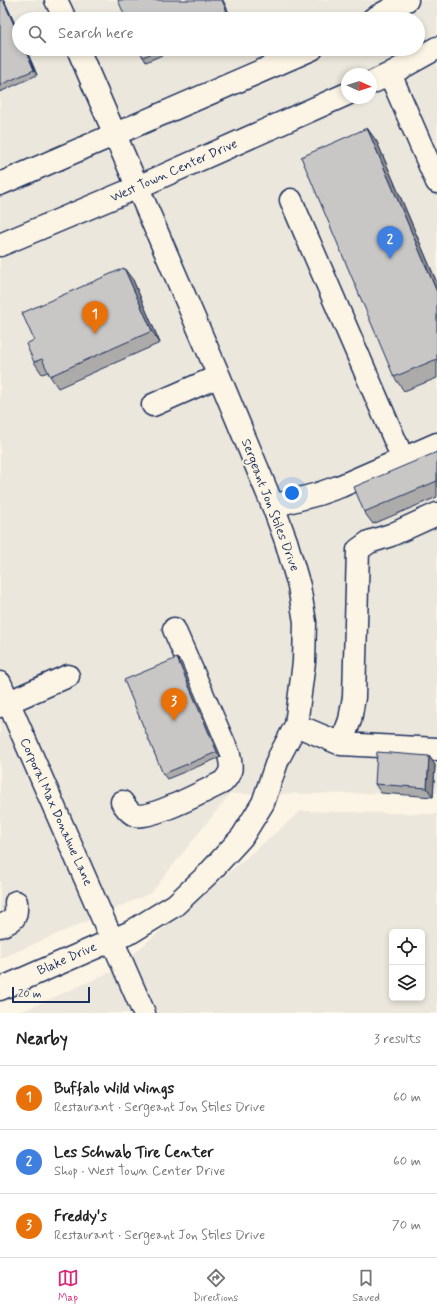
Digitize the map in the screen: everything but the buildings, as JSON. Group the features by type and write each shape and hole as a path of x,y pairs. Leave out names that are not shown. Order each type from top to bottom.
{"street":[{"path":"56,0 62,12"},
{"path":"386,12 407,0"},
{"path":"425,54 437,48"},
{"name":"Sergeant Jon Stiles Drive","path":"81,56 219,376 273,506 286,541 299,586 305,622 304,662 296,725 278,759 263,803 242,837 208,874 175,905 131,932 112,940"},
{"path":"0,184 296,56"},
{"path":"422,56 380,78 437,182"},
{"name":"West Town Center Drive","path":"0,245 138,187 341,97"},
{"path":"290,200 403,459"},
{"path":"154,405 219,376"},
{"path":"273,506 341,486 437,444"},
{"path":"341,744 350,720 354,697 358,550 369,542 392,535 437,514"},
{"path":"122,802 128,810 135,815 145,815 160,810 223,782 230,774 231,766 229,755 174,629"},
{"path":"3,697 68,676"},
{"name":"Corporal Max Donahue Lane","path":"3,697 144,1013"},
{"path":"296,725 341,744 437,749"},
{"path":"0,926 12,921 17,913 16,902"},
{"name":"Blake Drive","path":"0,989 112,940"}],"shaded area":[{"path":"0,0 437,0 437,793 230,794 151,893 0,959"},
{"path":"301,811 437,814 437,1013 18,1013 113,971"}],"place":[{"name":"Les Schwab Tire Center","path":"390,259"},
{"name":"Buffalo Wild Wings","path":"95,334"},
{"name":"Freddy's","path":"174,721"}]}
